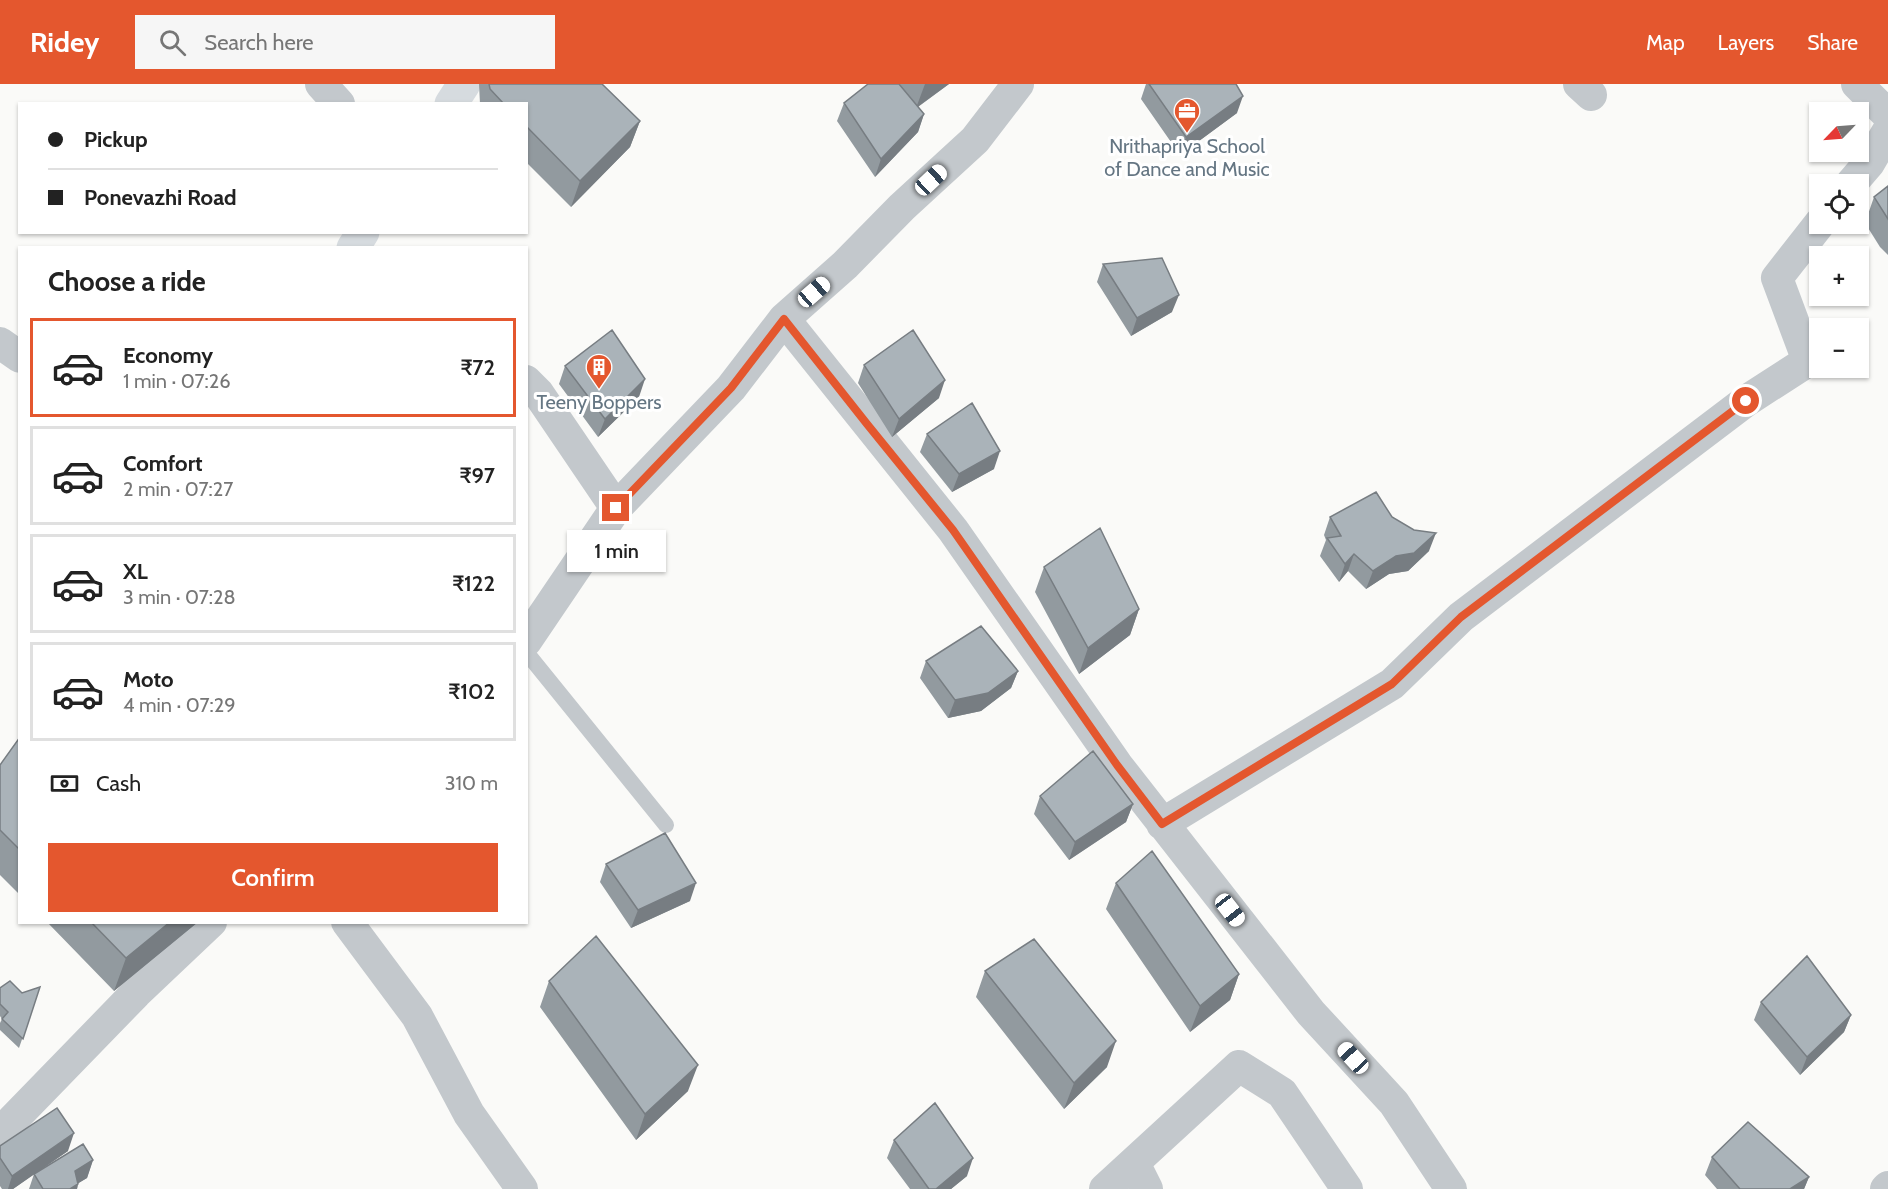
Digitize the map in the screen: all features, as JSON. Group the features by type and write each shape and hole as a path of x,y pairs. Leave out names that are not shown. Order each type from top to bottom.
{"street":[{"path":"321,84 337,102"},
{"path":"452,102 464,84"},
{"path":"528,638 616,508 731,388 784,319 975,140 1018,84"},
{"path":"1857,84 1888,115"},
{"path":"1860,174 1888,131"},
{"path":"1162,824 1392,684 1461,617 1746,401 1808,361 1777,278 1811,234"},
{"path":"784,319 953,530 1117,765 1162,824 1311,1013 1394,1104 1451,1189"},
{"path":"0,343 18,356"},
{"path":"528,383 538,393 616,508"},
{"path":"0,1133 136,993 209,924"},
{"path":"348,924 417,1016 469,1114 522,1189"},
{"path":"1106,1189 1140,1176 1239,1066 1282,1093 1347,1189"}],"lane":[{"path":"528,654 666,825"}],"building":[{"path":"489,84 602,84 640,121 580,181 528,128 528,102 502,102 490,89"},
{"path":"868,84 899,84 924,114 881,159 844,103"},
{"name":"Nrithapriya School of Dance and Music","path":"1149,84 1236,84 1243,96 1186,137"},
{"path":"1888,186 1888,219 1874,197"},
{"path":"1162,258 1179,295 1137,318 1103,264"},
{"name":"Teeny Boppers","path":"612,330 645,379 605,419 565,366"},
{"path":"913,330 945,380 899,419 864,365"},
{"path":"972,403 1000,451 959,474 927,434"},
{"path":"1376,492 1392,517 1414,530 1436,533 1414,553 1396,556 1373,571 1354,554 1345,564 1327,538 1341,536 1330,517"},
{"path":"1100,528 1139,609 1088,648 1044,567"},
{"path":"981,626 1018,671 988,693 955,700 926,661"},
{"path":"18,740 18,848 0,830 0,765"},
{"path":"1093,751 1133,804 1075,842 1040,796"},
{"path":"665,833 696,883 638,910 606,864"},
{"path":"1152,851 1239,974 1200,1006 1116,883"},
{"path":"93,924 168,924 126,958"},
{"path":"596,936 698,1065 645,1114 549,981"},
{"path":"1034,939 1116,1041 1074,1083 985,971"},
{"path":"1807,956 1851,1015 1807,1057 1761,1002"},
{"path":"10,981 22,993 40,987 23,1039 2,1019 8,1012 0,1004 0,988"},
{"path":"935,1103 973,1158 936,1189 929,1189 894,1140"},
{"path":"57,1108 74,1133 12,1176 0,1158 0,1146"},
{"path":"1748,1122 1809,1177 1790,1189 1740,1189 1712,1157"},
{"path":"83,1144 93,1160 75,1171 78,1184 70,1189 43,1189 34,1174"}],"place":[{"name":"Nrithapriya School of Dance and Music","path":"1187,134"},
{"name":"Teeny Boppers","path":"599,390"}],"route":[{"path":"616,508 731,388 784,319 953,530 1117,765 1162,824 1392,684 1461,617 1746,401"}]}
